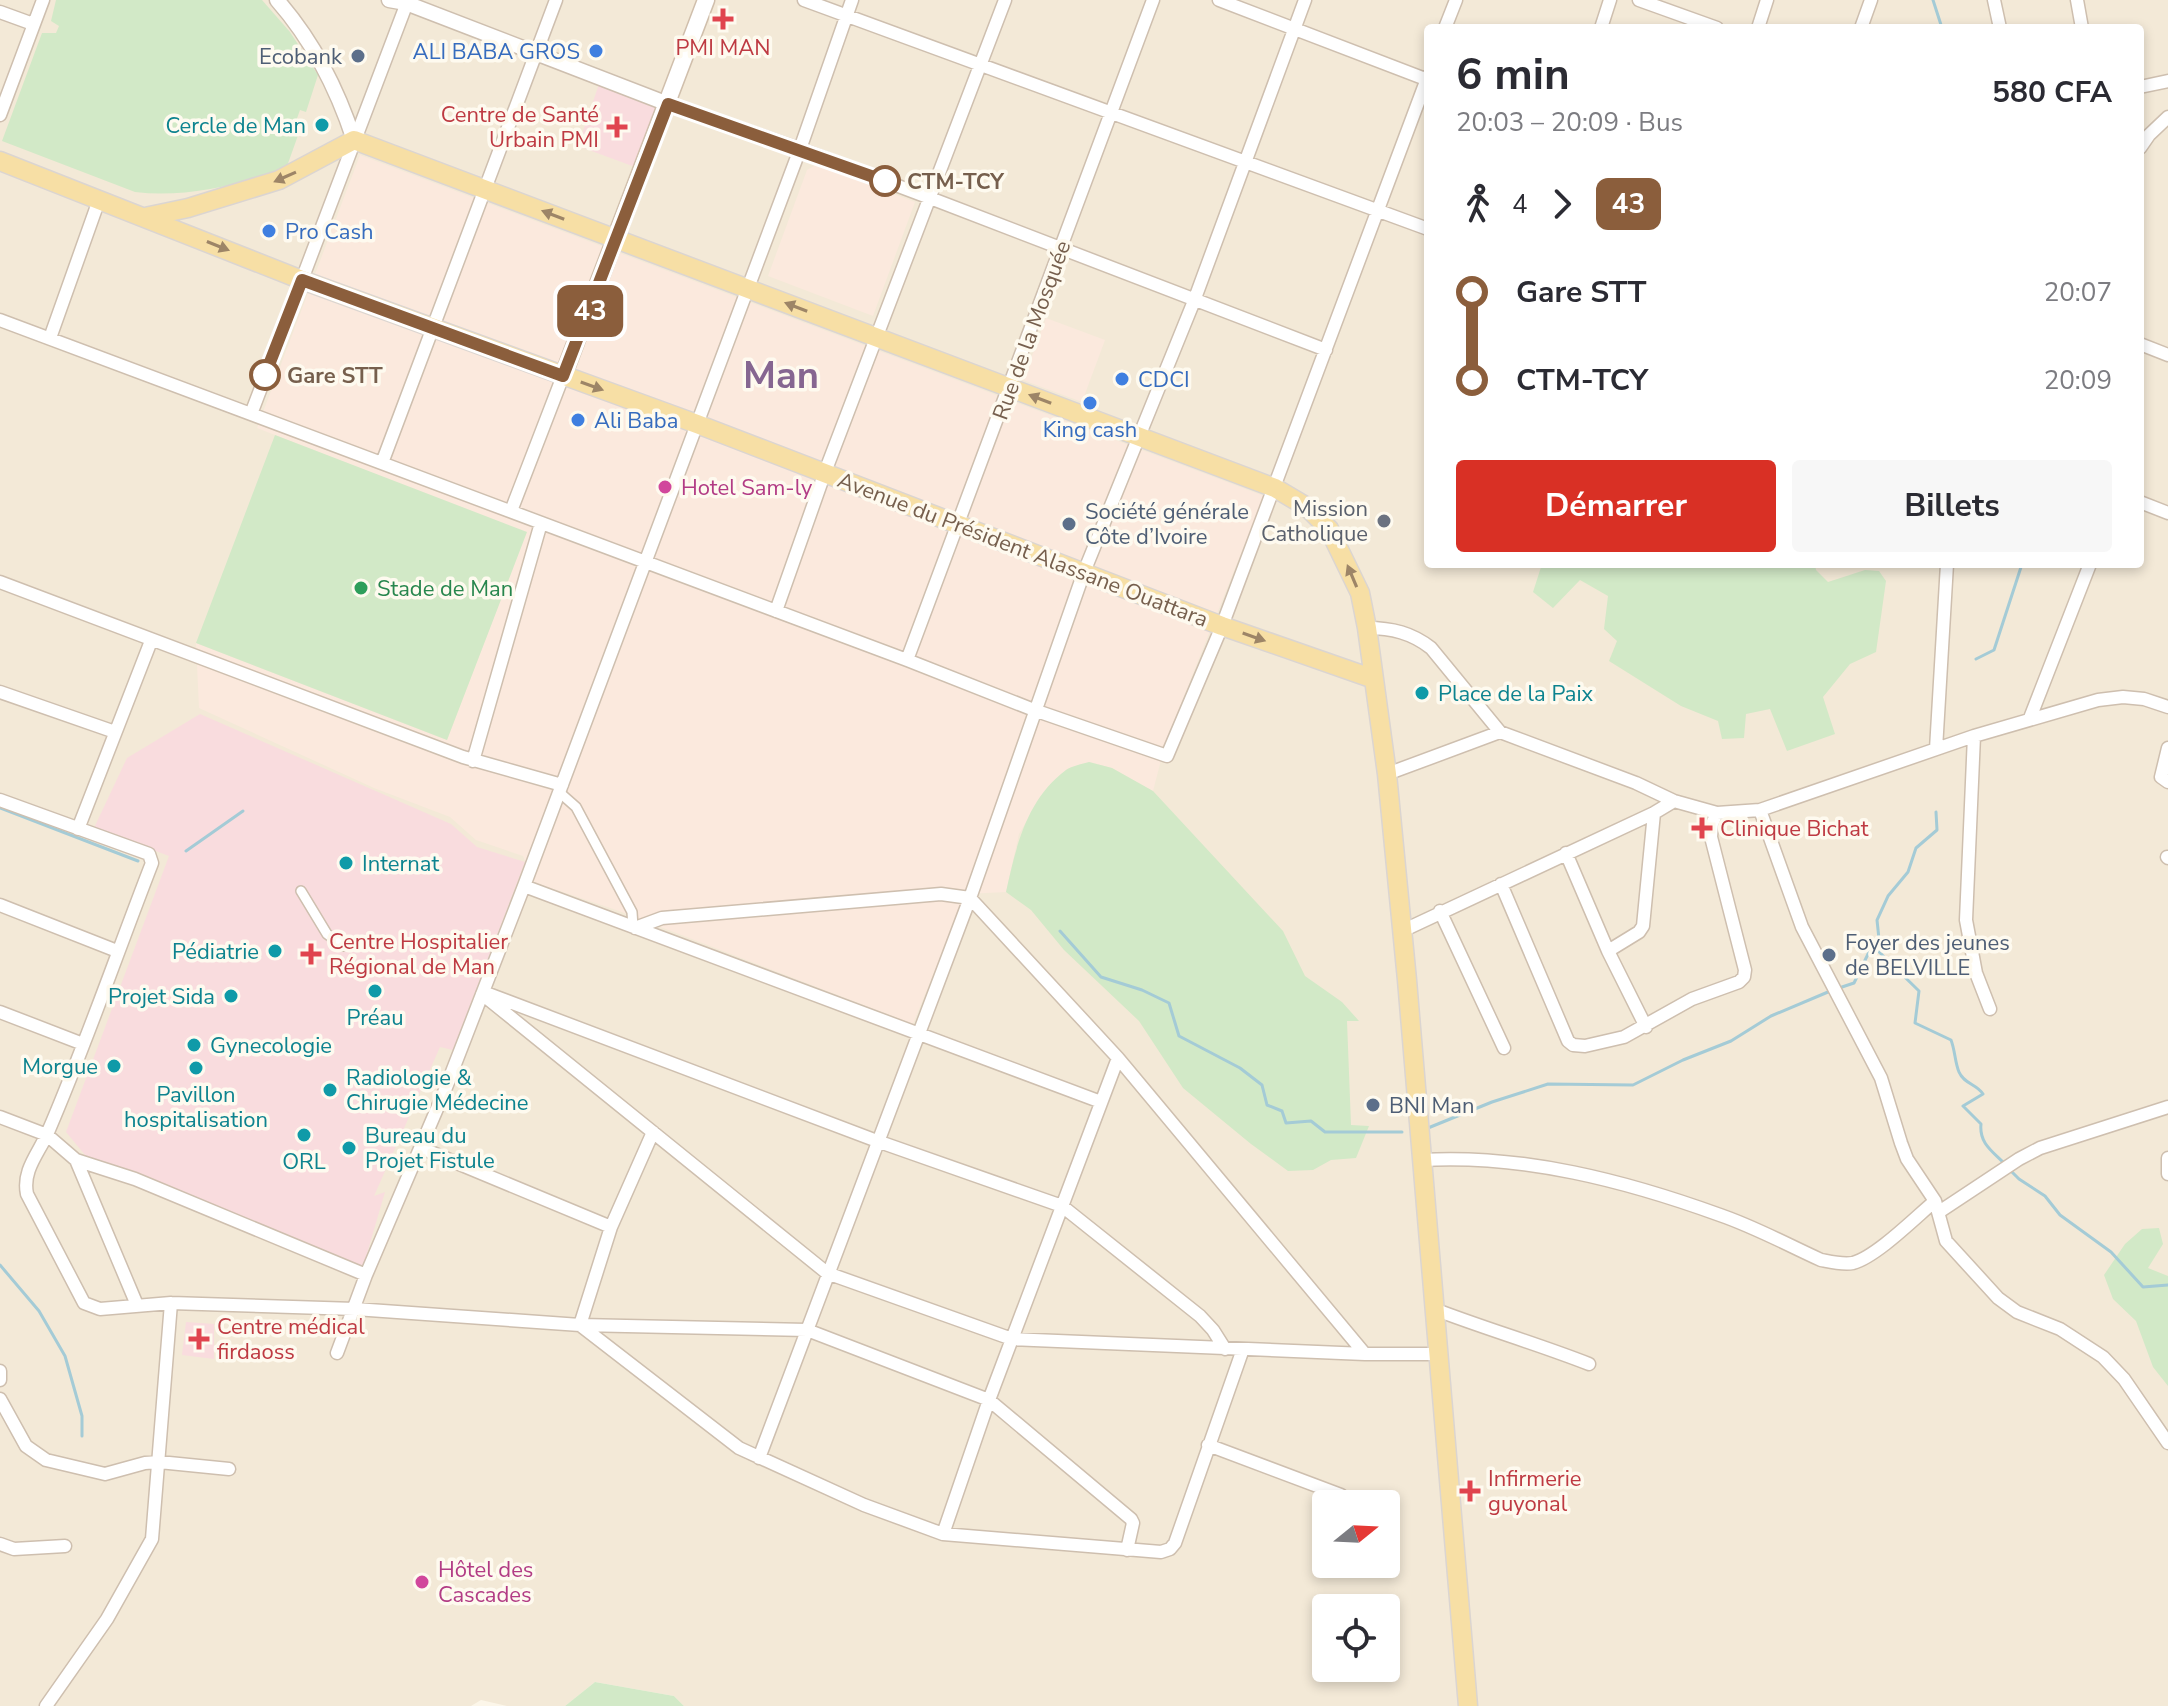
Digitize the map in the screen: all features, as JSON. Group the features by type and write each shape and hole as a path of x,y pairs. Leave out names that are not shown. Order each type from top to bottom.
{"main road":[{"path":"563,376 706,0"},
{"path":"145,217 188,208 279,180 354,140 1275,488 1307,507 1329,529 1360,593 1387,774 1468,1706"},
{"name":"Avenue du Président Alassane Ouattara","path":"0,161 302,280 825,472 1222,626 1374,679"}],"street":[{"path":"0,115 43,0"},
{"path":"277,0 316,52 343,106 354,140"},
{"path":"389,0 407,2 668,104 800,149 1326,350"},
{"path":"382,463 556,0"},
{"path":"804,0 1424,228"},
{"path":"337,1353 524,886 800,149 852,0"},
{"path":"776,611 825,472 1005,0"},
{"name":"Rue de la Mosquée","path":"907,660 1153,0"},
{"path":"1219,0 1424,77"},
{"path":"759,1458 970,898 1084,572 1194,301 1305,0"},
{"path":"1447,24 1456,0"},
{"path":"1602,24 1610,0"},
{"path":"1639,0 1706,24"},
{"path":"1759,24 1767,0"},
{"path":"1862,24 1871,0"},
{"path":"1994,0 1999,24"},
{"path":"2077,0 2081,24"},
{"path":"251,414 407,2"},
{"path":"0,12 33,24"},
{"path":"2144,86 2168,81"},
{"path":"0,320 1034,710 1167,756 1222,626 1424,89"},
{"path":"2144,142 2168,117"},
{"path":"50,338 99,200"},
{"path":"2144,346 2168,355"},
{"path":"511,511 563,376"},
{"path":"2144,504 2168,513"},
{"path":"473,761 541,523"},
{"path":"1936,749 1947,568"},
{"path":"2030,718 2088,568"},
{"path":"0,582 473,761 561,788 576,807 632,912 634,927"},
{"path":"1367,628 1388,628 1418,638 1431,648 1500,732 1636,783 1674,801 1717,813 1760,810 2030,718 2110,698 2144,699 2168,707"},
{"path":"78,829 151,641"},
{"path":"0,692 115,732"},
{"path":"1387,774 1500,732"},
{"path":"1974,736 1966,920 1976,973 1990,1009"},
{"path":"2168,748 2161,777 2168,782"},
{"path":"0,800 152,857 47,1135 26,1175 27,1194 84,1303 100,1309 171,1303 355,1309 580,1325 807,1330 989,1400 1131,1519 1133,1523 1127,1550"},
{"path":"1402,931 1674,801"},
{"path":"1760,810 1802,927 1881,1078 1907,1159 1937,1206 1946,1241 1998,1298 2017,1312 2060,1329 2103,1357 2124,1379 2168,1443"},
{"path":"1608,951 1639,932 1643,926 1654,813"},
{"path":"1501,884 1568,1041 1573,1045 1585,1046 1624,1037 1692,999 1739,982 1744,977 1745,970 1711,837 1717,813"},
{"path":"1566,853 1608,951 1646,1027"},
{"path":"524,886 1101,1102"},
{"path":"301,891 327,934 343,946"},
{"path":"634,927 662,918 941,894 970,898 1118,1058 1365,1354"},
{"path":"0,905 117,951"},
{"path":"1440,911 1504,1048"},
{"path":"483,993 827,1273 1012,1339 1365,1354 1438,1354"},
{"path":"483,993 877,1141 1062,1206 1200,1316 1225,1349"},
{"path":"0,1012 83,1044"},
{"path":"943,1534 989,1400 1118,1058"},
{"path":"1422,1160 1504,1160 1629,1185 1723,1215 1821,1260 1854,1263 1937,1206 2019,1159 2060,1141 2168,1107"},
{"path":"0,1117 47,1135 76,1160 135,1179 366,1275"},
{"path":"580,1325 611,1227 653,1132"},
{"path":"421,1148 611,1227"},
{"path":"2168,1158 2168,1174"},
{"path":"76,1160 137,1305"},
{"path":"46,1706 107,1619 152,1539 171,1303"},
{"path":"1434,1309 1589,1364"},
{"path":"580,1325 739,1448 864,1505 943,1534 1161,1552 1175,1543 1243,1349"},
{"path":"0,1371 0,1380"},
{"path":"0,1399 26,1446 46,1460 105,1474 159,1462 229,1469"},
{"path":"1208,1445 1328,1490"},
{"path":"0,1544 14,1549 65,1546"}],"shaded area":[{"path":"0,0 2168,0 2168,1706 684,1706 674,1696 595,1682 565,1706 507,1706 481,1700 471,1706 0,1706"},
{"name":"Centre de Santé Urbain PMI","path":"600,81 657,108 635,167 578,146"},
{"path":"360,155 1264,496 1166,741 1153,791 1112,768 1090,762 1067,769 1042,795 1019,834 1006,892 966,894 913,1024 619,911 533,882 523,856 476,840 450,817 374,788 199,708 196,643 447,740 526,533 257,428"},
{"path":"816,165 915,202 873,316 768,276 807,170"},
{"path":"1046,318 1105,340 1082,402 1023,380"},
{"name":"Centre Hospitalier Régional de Man","path":"200,714 451,824 477,847 525,862 453,1050 440,1047 374,1196 385,1192 363,1267 85,1155 66,1132 169,856 94,828 127,758"},
{"name":"Centre médical firdaoss","path":"186,1322 214,1324 214,1359 182,1355"}],"green space":[{"path":"56,0 262,0 290,32 318,75 306,112 300,110 295,124 301,127 286,169 192,192 135,192 2,141 42,33 56,33 59,26 51,21"},
{"name":"Stade de Man","path":"275,435 527,532 447,740 196,643"},
{"path":"1541,568 1816,568 1828,582 1865,570 1879,571 1886,581 1876,652 1850,664 1823,697 1835,734 1787,751 1770,709 1746,714 1744,738 1722,739 1718,721 1681,706 1609,661 1617,641 1604,629 1608,596 1580,580 1553,608 1533,592"},
{"path":"1089,762 1112,768 1153,791 1283,931 1305,976 1342,1002 1359,1021 1347,1021 1351,1125 1369,1126 1356,1158 1331,1160 1313,1170 1288,1171 1251,1144 1183,1088 1139,1021 1064,950 1031,910 1006,892 1025,825 1041,795 1066,770"},
{"path":"2159,1228 2163,1244 2148,1268 2168,1276 2168,1386 2153,1367 2136,1321 2113,1299 2104,1275 2125,1244 2142,1229"},
{"path":"595,1682 674,1696 684,1706 565,1706"}],"waterway":[{"path":"1933,0 1941,24"},
{"path":"1976,659 1994,650 2021,568"},
{"path":"0,808 138,861"},
{"path":"186,851 243,811"},
{"path":"1842,987 1854,983 1879,939 1877,920 1888,896 1908,872 1916,848 1937,830 1936,812"},
{"path":"1060,931 1101,977 1142,990 1169,1003 1179,1036 1240,1068 1262,1085 1267,1105 1282,1111 1286,1123 1311,1121 1325,1132 1402,1132"},
{"path":"1873,946 1919,991 1915,1023 1951,1040 1961,1076 1983,1094 1963,1106 1981,1124 1984,1142 2005,1164"},
{"path":"1428,1128 1548,1084 1633,1085 1731,1041 1771,1016 1828,992"},
{"path":"2010,1170 2045,1196 2060,1215 2111,1252 2143,1287 2168,1285"},
{"path":"0,1265 39,1311 65,1356 82,1416 82,1436"}],"bus line":[{"name":"43","path":"265,375 302,280 563,376 668,104 885,181"}],"place":[{"name":"PMI MAN","path":"723,19"},
{"name":"ALI BABA GROS","path":"596,51"},
{"name":"Ecobank","path":"358,56"},
{"name":"Cercle de Man","path":"322,125"},
{"name":"Centre de Santé Urbain PMI","path":"617,127"},
{"name":"CTM-TCY","path":"885,181"},
{"name":"Pro Cash","path":"269,231"},
{"name":"Gare STT","path":"265,375"},
{"name":"CDCI","path":"1122,379"},
{"name":"King cash","path":"1090,403"},
{"name":"Ali Baba","path":"578,420"},
{"name":"Hotel Sam-ly","path":"665,487"},
{"name":"Mission Catholique","path":"1384,521"},
{"name":"Société générale Côte d’Ivoire","path":"1069,524"},
{"name":"Stade de Man","path":"361,588"},
{"name":"Place de la Paix","path":"1422,693"},
{"name":"Clinique Bichat","path":"1702,828"},
{"name":"Internat","path":"346,863"},
{"name":"Pédiatrie","path":"275,951"},
{"name":"Centre Hospitalier Régional de Man","path":"311,954"},
{"name":"Foyer des jeunes de BELVILLE","path":"1829,955"},
{"name":"Préau","path":"375,991"},
{"name":"Projet Sida","path":"231,996"},
{"name":"Gynecologie","path":"194,1045"},
{"name":"Morgue","path":"114,1066"},
{"name":"Pavillon hospitalisation","path":"196,1068"},
{"name":"Radiologie & Chirugie Médecine","path":"330,1090"},
{"name":"BNI Man","path":"1373,1105"},
{"name":"ORL","path":"304,1135"},
{"name":"Bureau du Projet Fistule","path":"349,1148"},
{"name":"Centre médical firdaoss","path":"199,1339"},
{"name":"Infirmerie guyonal","path":"1470,1491"},
{"name":"Hôtel des Cascades","path":"422,1582"}],"district":[{"name":"Man","path":"781,375"}]}
